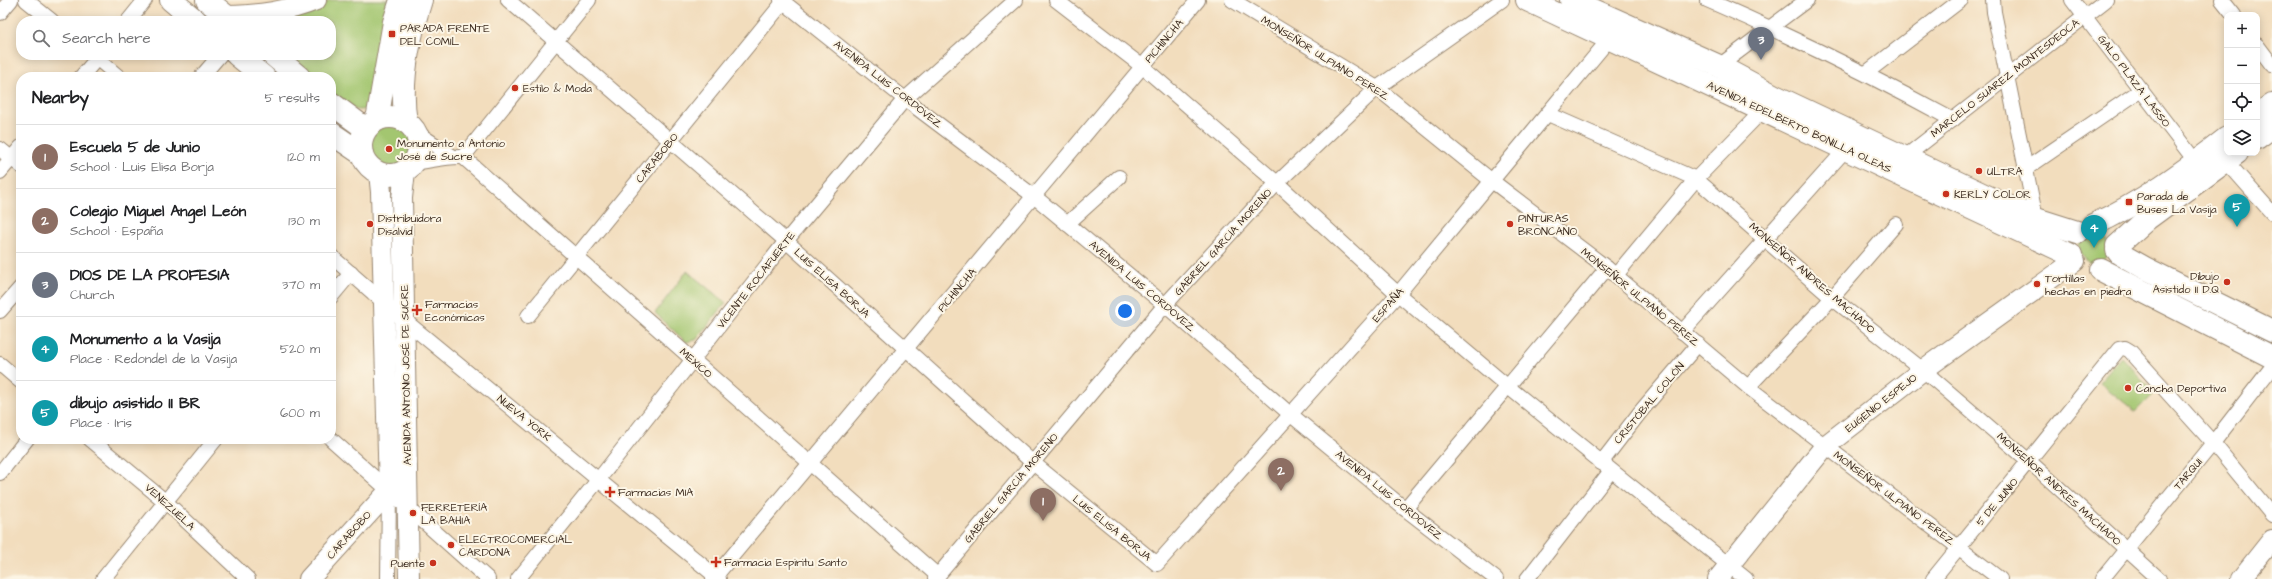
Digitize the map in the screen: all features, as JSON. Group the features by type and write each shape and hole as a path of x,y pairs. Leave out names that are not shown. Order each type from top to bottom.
{"main road":[{"path":"171,0 190,16"},
{"path":"207,0 226,16"},
{"path":"249,16 295,9 316,0"},
{"path":"401,0 394,22 375,117 360,144 362,154 370,168 379,173 389,175 410,167 419,147 411,127 403,88 413,26 421,0"},
{"name":"AVENIDA EDELBERTO BONILLA OLEAS","path":"1527,0 1846,149 2073,258"},
{"name":"AVENIDA EDELBERTO BONILLA OLEAS","path":"1571,0 1719,66 1775,96 2041,221 2085,229"},
{"path":"243,60 258,72"},
{"path":"279,60 293,72"},
{"path":"2260,114 2272,104"},
{"path":"337,108 348,115 365,114 371,112 375,117"},
{"path":"337,108 375,117 392,117 411,127"},
{"path":"2260,136 2272,127"},
{"path":"336,136 362,154"},
{"path":"2224,140 2196,162 2120,211 2085,229 2071,243 2073,258 2090,271 2101,270 2112,262 2117,248 2136,227 2232,157"},
{"name":"AVENIDA ANTONIO JOSÉ DE SUCRE","path":"409,579 402,198 410,167"},
{"name":"AVENIDA ANTONIO JOSÉ DE SUCRE","path":"379,173 381,192 389,491"},
{"path":"2041,221 2088,218 2120,211"},
{"path":"2085,229 2100,226 2111,233 2120,254 2272,331"},
{"path":"2136,227 2130,248 2133,256 2145,268"},
{"name":"EUGENIO ESPEJO","path":"1724,572 1825,446 1923,370 2073,258"},
{"path":"2101,270 2272,357"},
{"name":"CARABOBO","path":"309,579 389,491"},
{"path":"2241,579 2272,540"}],"street":[{"path":"0,12 11,0"},
{"path":"26,0 46,16"},
{"path":"132,16 146,0"},
{"name":"LUIS ELISA BORJA","path":"508,0 786,241 1032,462 1157,564"},
{"path":"410,167 432,161 457,157 589,0"},
{"name":"VICENTE ROCAFUERTE","path":"518,579 693,361 786,241 905,99 1016,0"},
{"path":"1056,0 1143,67 1277,183 1398,294 1606,468 1724,572 1746,579"},
{"name":"PICHINCHA","path":"716,578 1198,0"},
{"name":"MONSEÑOR ULPIANO PEREZ","path":"1232,0 1377,88 1492,181 1611,272 1748,387 1960,546 2000,579"},
{"name":"GABRIEL GARCÍA MORENO","path":"936,577 1165,305 1277,183 1377,88 1502,0"},
{"path":"1707,0 1770,27 1866,73 1952,120"},
{"path":"1719,66 1807,0"},
{"path":"1866,73 1961,0"},
{"path":"1993,0 1994,12 2027,168 2041,221"},
{"name":"GALO PLAZA LASSO","path":"2072,0 2196,162"},
{"name":"MARCELO SUAREZ MONTESDEOCA","path":"1905,157 2106,0"},
{"path":"2222,0 2232,12"},
{"name":"AVENIDA LUIS CORDOVEZ","path":"783,1 905,99 1035,197 1165,305 1290,414 1405,509 1496,579"},
{"name":"CARABOBO","path":"528,316 577,259 783,1"},
{"name":"ESPAÑA","path":"1157,564 1398,294 1610,38"},
{"path":"2259,48 2272,65"},
{"path":"85,72 93,60"},
{"path":"100,60 114,72"},
{"path":"205,72 216,60"},
{"path":"2027,168 2142,90"},
{"path":"1405,509 1507,386 1696,180 1763,110"},
{"name":"MONSEÑOR ANDRES MACHADO","path":"1548,114 1696,180 1766,238 1832,298 1923,370 2030,462 2158,579"},
{"name":"MEXICO","path":"411,127 457,157 577,259 936,577"},
{"path":"0,149 16,162 0,172"},
{"path":"1682,332 1846,149"},
{"path":"2232,157 2272,213"},
{"path":"1067,224 1119,177"},
{"path":"1748,387 1832,298 1896,224"},
{"name":"NUEVA YORK","path":"336,260 404,320 599,479 716,578"},
{"path":"336,291 351,273"},
{"path":"0,311 16,293"},
{"name":"CRISTÓBAL COLÓN","path":"1527,579 1606,468 1641,411 1698,344"},
{"name":"5 DE JUNIO","path":"1933,579 2030,462 2119,349 2125,348 2130,350 2213,443"},
{"path":"0,364 16,378"},
{"name":"TARQUI","path":"2102,579 2213,443 2272,367"},
{"path":"336,443 488,579"},
{"path":"2213,443 2272,515"},
{"path":"0,473 23,444"},
{"name":"VENEZUELA","path":"96,444 166,502 248,579"},
{"path":"103,579 212,444"},
{"name":"AVENIDA ANTONIO JOSÉ DE SUCRE","path":"388,579 389,491"}],"green space":[{"path":"330,0 394,0 370,106 365,109 360,110 350,108 336,99 336,72 304,72 289,60 336,60 336,16 269,16 317,7"},
{"path":"391,125 406,131 412,146 406,161 391,167 376,161 370,146 376,131"},
{"path":"2094,233 2105,237 2109,248 2105,259 2094,263 2083,259 2079,248 2083,237"},
{"path":"687,271 726,303 696,340 686,342 655,313"},
{"name":"Cancha Deportiva","path":"2121,357 2155,393 2136,412 2099,382"}],"place":[{"name":"PARADA FRENTE DEL COMIL","path":"392,34"},
{"name":"DIOS DE LA PROFESIA","path":"1761,60"},
{"name":"Estilo & Moda","path":"515,88"},
{"name":"Monumento a Antonio José de Sucre","path":"389,149"},
{"name":"ULTRA","path":"1979,171"},
{"name":"KERLY COLOR","path":"1946,194"},
{"name":"Parada de Buses La Vasija","path":"2129,202"},
{"name":"Distribuidora Disalvid","path":"370,224"},
{"name":"PINTURAS BRONCANO","path":"1510,224"},
{"name":"dibujo asistido II BR","path":"2237,227"},
{"name":"Monumento a la Vasija","path":"2094,248"},
{"name":"Dibujo Asistido II D.Q","path":"2227,282"},
{"name":"Tortillas hechas en piedra","path":"2037,284"},
{"name":"Farmacias Económicas","path":"417,310"},
{"name":"Cancha Deportiva","path":"2128,388"},
{"name":"Colegio Miguel Angel León","path":"1281,491"},
{"name":"Farmacias MIA","path":"610,492"},
{"name":"FERRETERÍA LA BAHIA","path":"413,513"},
{"name":"Escuela 5 de Junio","path":"1043,521"},
{"name":"ELECTROCOMERCIAL CARDONA","path":"451,545"},
{"name":"Farmacia Espiritu Santo","path":"716,562"},
{"name":"Puente","path":"433,563"}]}
